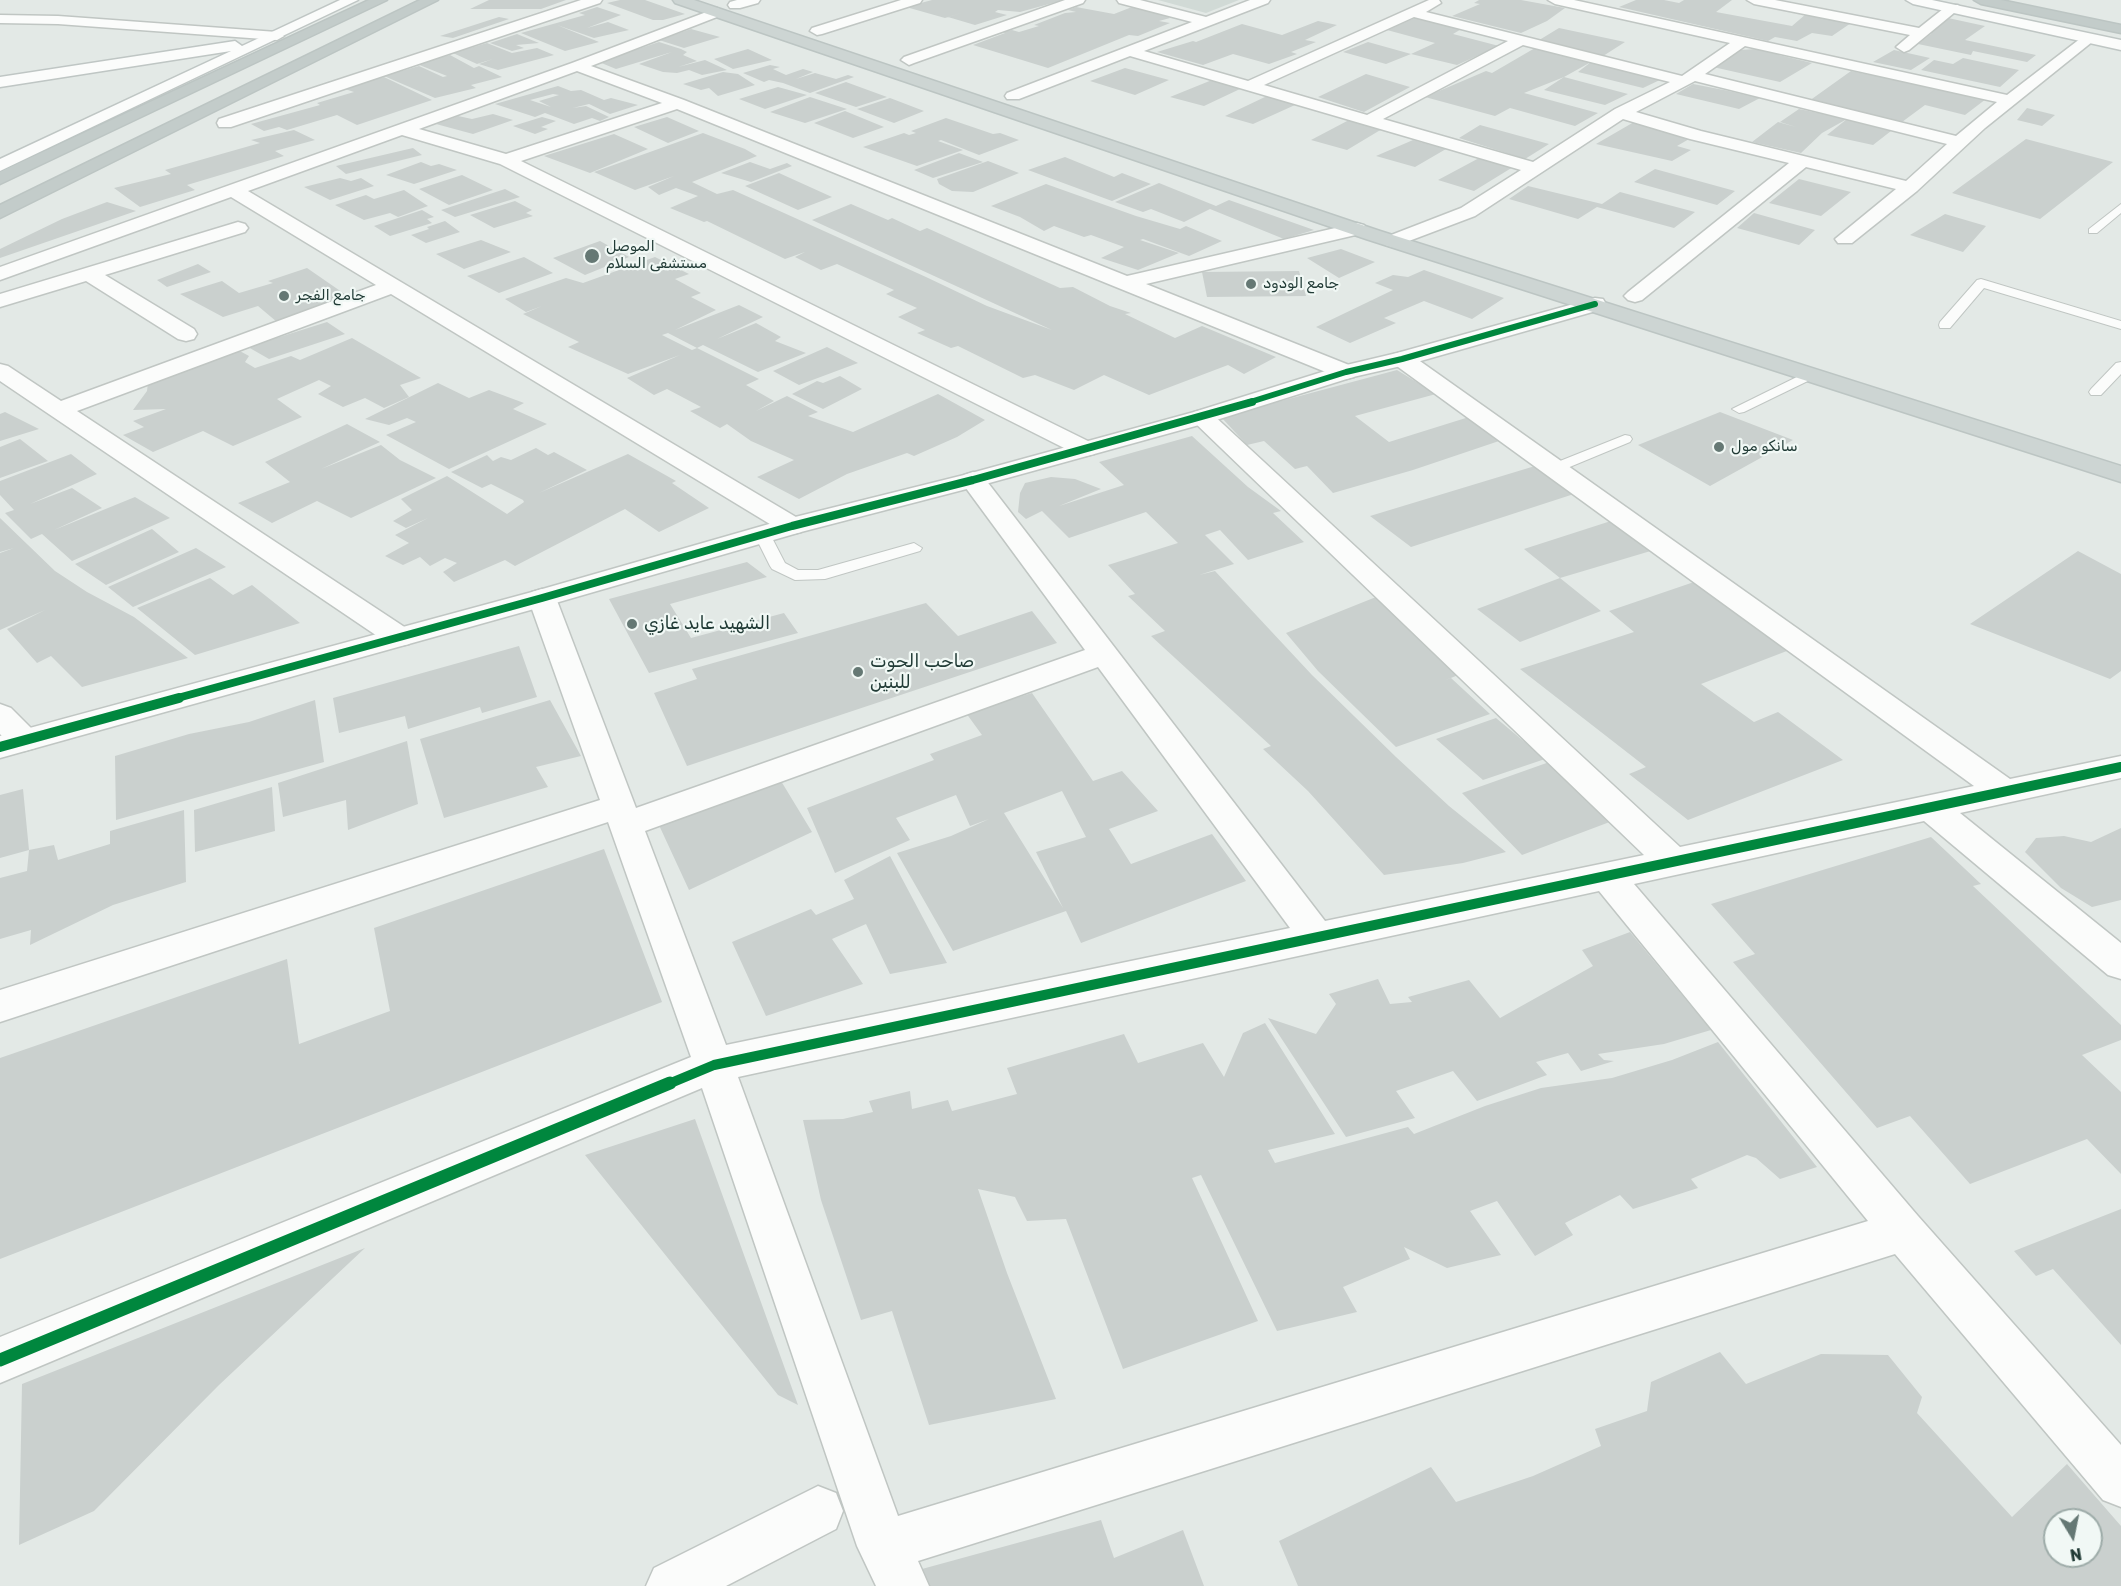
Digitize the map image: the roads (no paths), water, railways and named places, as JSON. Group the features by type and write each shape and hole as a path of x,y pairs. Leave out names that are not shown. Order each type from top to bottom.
{"highway":[{"path":"0,179 380,0"},
{"path":"0,212 431,0"},
{"path":"1981,0 2121,29"},
{"path":"2043,0 2121,16"},
{"path":"0,197 26,200"}],"main road":[{"path":"680,0 731,4 909,60 1418,231 1498,255"},
{"path":"731,4 1358,230 1604,297 1812,374 2121,474"},
{"path":"1604,297 1635,296 1656,303"}],"street":[{"path":"0,166 351,0"},
{"path":"225,123 595,0"},
{"path":"817,31 915,0"},
{"path":"909,60 1078,0"},
{"path":"1124,0 1208,22"},
{"path":"1013,96 1263,0"},
{"path":"1251,86 1441,0"},
{"path":"1555,0 2008,100"},
{"path":"1754,0 1921,33"},
{"path":"1913,0 2121,45"},
{"path":"0,274 577,66 731,4"},
{"path":"1874,70 1953,8"},
{"path":"1413,13 1959,142"},
{"path":"0,19 58,20 272,39"},
{"path":"0,82 272,39 324,26"},
{"path":"1845,239 1910,187 2008,100 2090,38"},
{"path":"1369,120 1521,40"},
{"path":"1393,241 1468,212 1621,113 1689,78 1743,41"},
{"path":"1131,52 1534,168"},
{"path":"0,92 160,64 210,62 213,67"},
{"path":"577,66 678,103 1346,372"},
{"path":"194,88 213,67"},
{"path":"506,160 678,103"},
{"path":"1621,113 1696,135 1910,187"},
{"path":"401,129 506,160 1085,449"},
{"path":"1635,296 1802,161"},
{"path":"233,190 792,526"},
{"path":"0,301 238,228"},
{"path":"1125,283 1358,230"},
{"path":"88,274 186,334"},
{"path":"58,410 393,286"},
{"path":"0,715 12,743 542,598 762,534 973,480 1202,417 1346,372 1402,359 1604,297"},
{"path":"1402,359 2005,792"},
{"path":"0,371 399,637"},
{"path":"1202,417 1674,862"},
{"path":"973,480 1317,937"},
{"path":"542,598 714,1065 893,1566 1903,1230"},
{"path":"0,1006 622,816 1104,654"},
{"path":"0,1360 714,1065 2121,767"},
{"path":"1931,808 2121,964"},
{"path":"1607,876 1903,1230 2121,1482"},
{"path":"672,1586 818,1511"}],"lane":[{"path":"2093,231 2121,207"},
{"path":"1945,325 1981,283 2121,325"},
{"path":"2096,392 2121,366"},
{"path":"1739,409 1812,374"},
{"path":"1555,468 1624,439"},
{"path":"762,534 778,566 795,575 819,575 914,548"}],"place":[{"name":"الموصل مستشفى السلام","path":"592,256"},
{"name":"جامع الودود","path":"1251,284"},
{"name":"جامع الفجر","path":"284,296"},
{"name":"سانكو مول","path":"1719,447"},
{"name":"الشهيد عايد غازي","path":"632,624"},
{"name":"صاحب الحوت للبنين","path":"858,672"}]}
